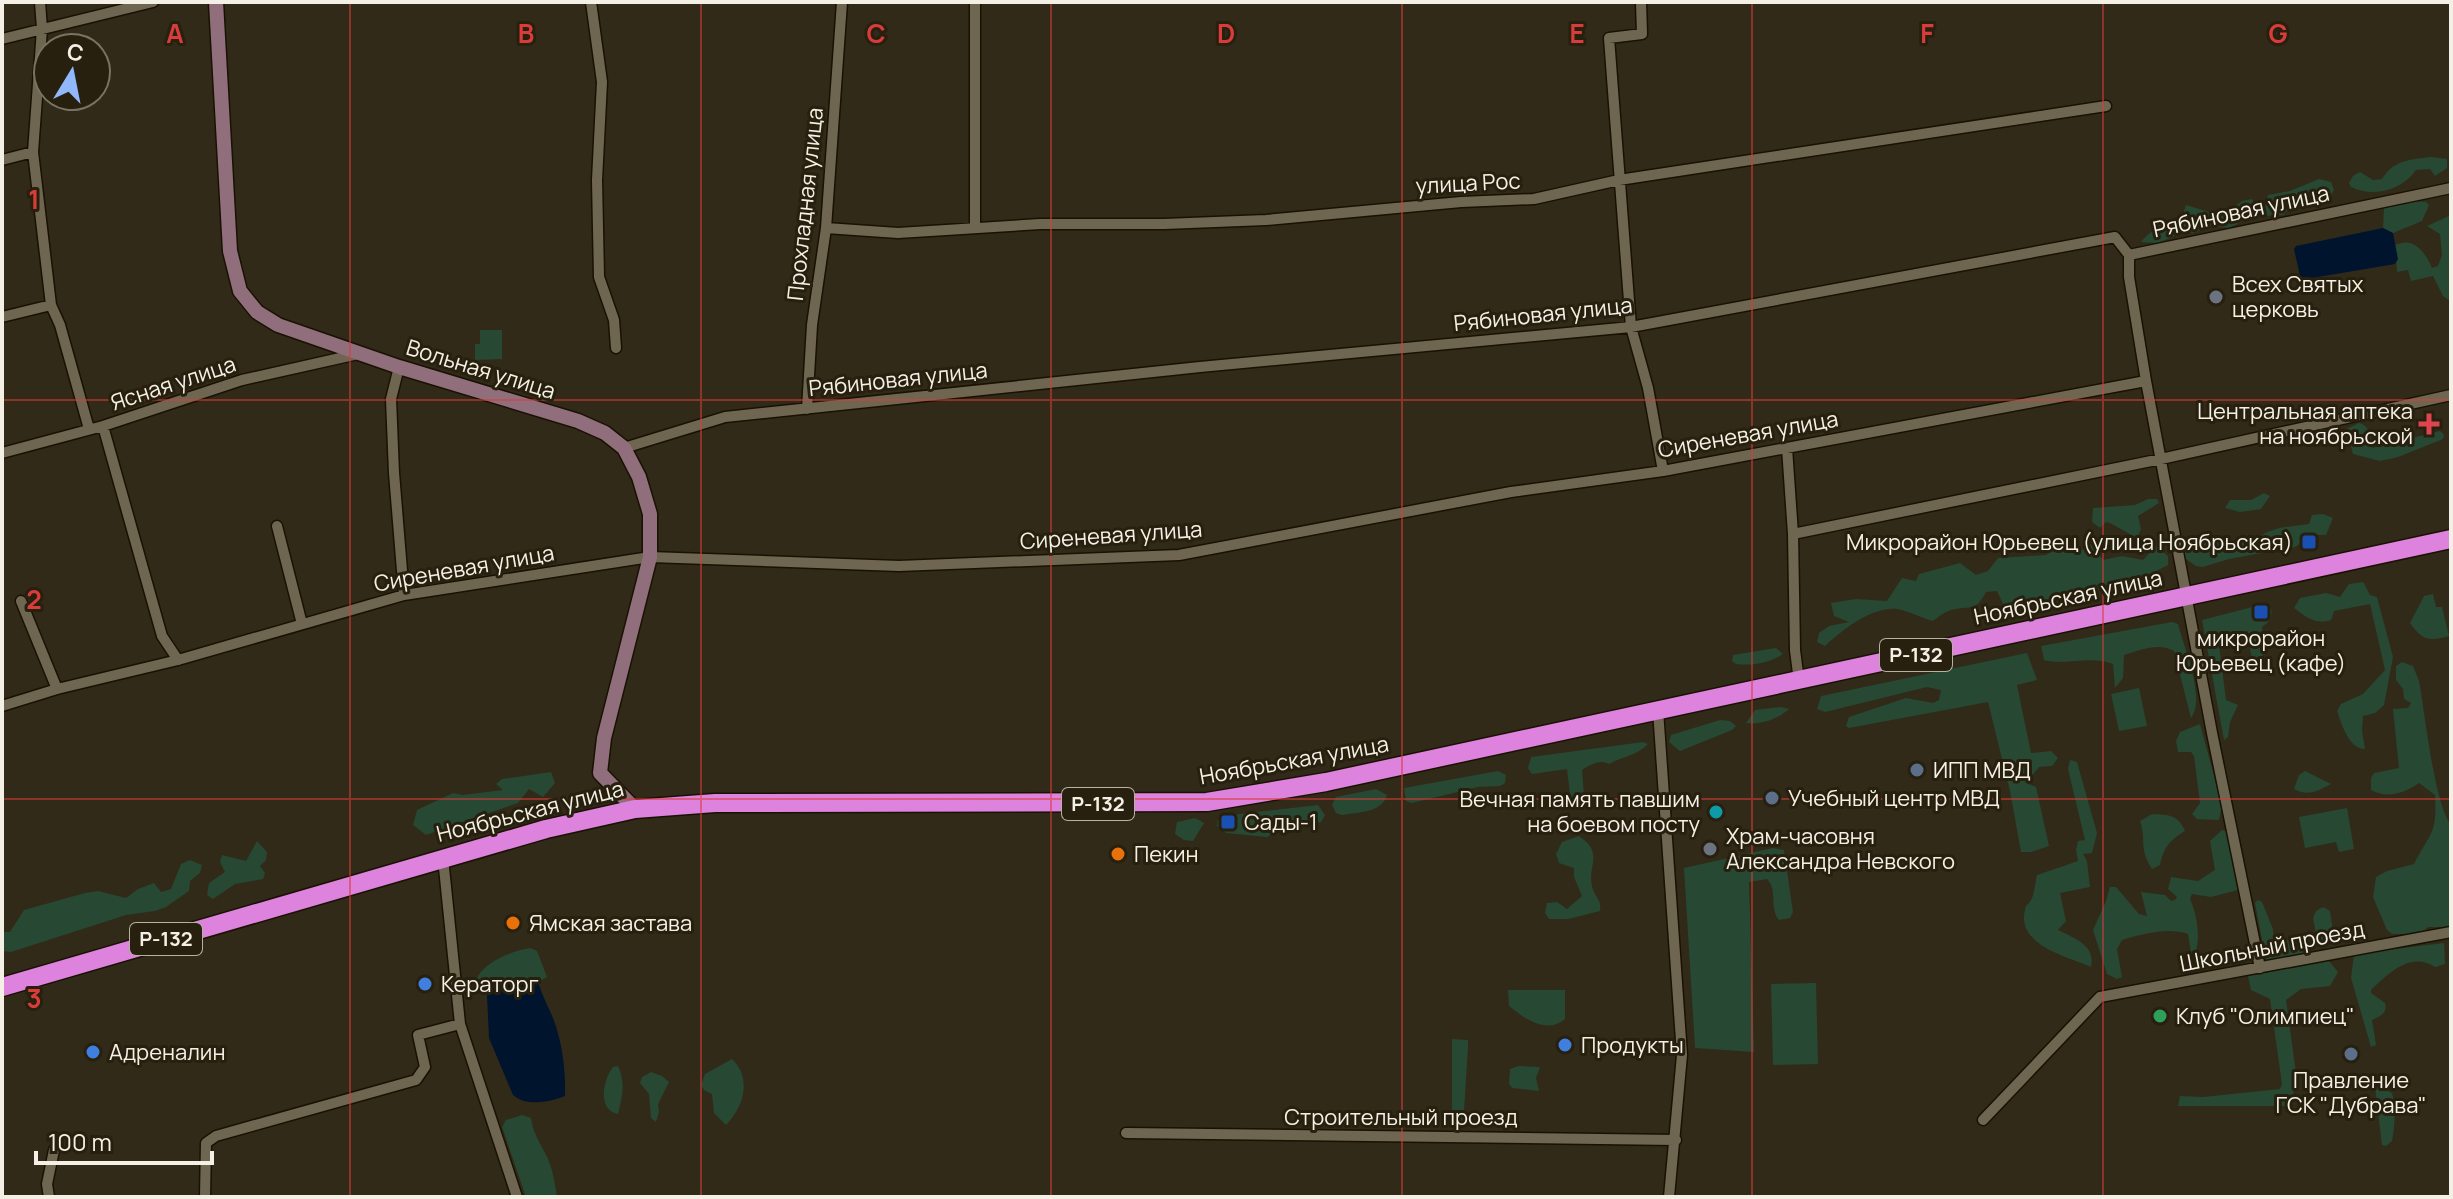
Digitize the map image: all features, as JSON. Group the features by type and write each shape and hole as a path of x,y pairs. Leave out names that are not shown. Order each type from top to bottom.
{"highway":[{"name":"Ноябрьская улица","path":"2,987 443,858 579,820 635,809 715,803 1207,802 1326,782 2451,539"}],"street":[{"path":"40,2 42,29 33,152 51,305 60,325 89,429"},
{"path":"2,39 153,2"},
{"name":"Вольная улица","path":"216,2 230,251 240,291 257,312 278,325 358,354 578,421 605,433 624,448"},
{"path":"591,2 602,82 597,180 599,277 614,320 616,348"},
{"name":"Прохладная улица","path":"807,409 812,325 826,228 842,2"},
{"path":"975,2 975,228"},
{"path":"1641,2 1642,34 1609,38 1631,327 1648,388 1663,471"},
{"name":"улица Рос","path":"826,228 898,233 1266,220 1461,202 1534,199 1619,180 2106,106"},
{"path":"2,160 33,152"},
{"name":"Рябиновая улица","path":"624,448 725,417 1216,365 1631,327 2115,237 2129,255 2451,188"},
{"path":"2129,255 2129,277 2146,381 2260,968"},
{"path":"2,317 51,305"},
{"name":"Ясная улица","path":"2,453 103,426 242,380 358,354"},
{"path":"399,367 391,399 404,595"},
{"name":"Сиреневая улица","path":"2,706 57,689 178,660 404,595 650,557 899,566 1179,555 1511,492 1663,471 2146,381"},
{"path":"1793,534 2161,459 2451,395"},
{"path":"103,426 162,636 178,660"},
{"path":"624,448 639,477 650,514 650,557 604,738 600,773 635,809"},
{"path":"1787,448 1793,534 1795,650 1799,681"},
{"path":"277,526 302,624"},
{"path":"21,601 57,689"},
{"path":"1658,710 1682,1055 1669,1197"},
{"path":"443,858 460,1024 517,1197"},
{"name":"Школьный проезд","path":"1983,1120 2100,997 2451,932"},
{"path":"205,1197 206,1143 216,1136 416,1080 425,1067 418,1035 460,1024"},
{"name":"Строительный проезд","path":"1126,1133 1676,1140"},
{"path":"49,1197 47,1184 54,1150"}],"green space":[{"path":"2432,157 2447,159 2447,168 2435,176 2430,169 2416,170 2403,183 2378,192 2360,190 2349,183 2360,172 2373,180 2382,179 2397,164"},
{"path":"2319,179 2331,182 2334,190 2331,195 2302,197 2283,215 2263,216 2268,195 2290,191"},
{"path":"2252,199 2256,206 2253,216 2229,228 2210,226 2193,233 2183,232 2158,243 2141,242 2160,222 2182,217 2186,205 2222,216 2242,201"},
{"path":"2413,201 2429,205 2422,221 2393,233 2383,228 2384,208"},
{"path":"2449,216 2449,300 2443,296 2433,276 2411,281 2408,270 2397,272 2395,245 2413,244 2426,256 2432,268 2438,266 2442,255 2440,234 2427,226"},
{"path":"480,330 502,330 502,359 475,360 475,344 480,344"},
{"path":"2359,423 2368,429 2372,448 2440,431 2444,435 2443,439 2380,461 2353,454 2346,429"},
{"path":"2264,493 2270,496 2261,509 2240,512 2225,508 2230,500 2251,500"},
{"path":"2157,499 2159,503 2138,516 2141,529 2137,538 2110,523 2106,522 2100,528 2092,522 2093,508 2135,505"},
{"path":"2323,514 2333,518 2326,535 2313,535 2295,547 2203,567 2183,557 2184,549 2202,545 2216,537 2240,543 2276,529 2309,524 2312,515"},
{"path":"2064,542 2083,550 2091,544 2103,560 2122,556 2143,560 2156,546 2168,556 2168,565 2150,574 2114,580 2110,587 2018,607 2003,604 1997,591 1986,592 1975,606 1951,610 1933,621 1901,610 1887,609 1858,620 1825,646 1817,642 1819,633 1829,626 1849,622 1834,616 1831,603 1856,599 1887,601 1902,578 1916,581 1919,574 1960,563 1976,575 1988,571 1998,558 2046,555"},
{"path":"2363,582 2370,595 2377,597 2393,657 2384,705 2375,713 2363,716 2365,749 2350,741 2337,711 2341,704 2363,694 2385,670 2370,604 2334,611 2331,620 2320,622 2294,608 2300,598 2326,593 2340,597 2349,584"},
{"path":"2433,594 2436,607 2442,607 2449,636 2436,639 2422,636 2410,623 2424,596"},
{"path":"2264,604 2271,608 2271,614 2262,627 2265,647 2259,666 2252,662 2248,631 2218,637 2226,700 2238,705 2230,722 2228,737 2224,740 2202,620"},
{"path":"2172,622 2178,624 2195,686 2195,709 2191,718 2174,651 2168,648 2149,648 2124,655 2123,678 2115,688 2113,664 2096,660 2044,660 2041,646"},
{"path":"1776,648 1783,654 1766,662 1742,665 1732,661 1733,655"},
{"path":"2027,653 2037,680 2017,685 2031,753 2051,751 2058,758 2052,766 2039,767 2026,783 2036,787 2049,846 2031,852 2021,852 1988,702 1849,728 1846,726 1849,717 1906,698 1933,703 1939,700 1941,690 1927,687 1825,712 1817,709 1821,696"},
{"path":"2402,662 2413,666 2419,681 2435,778 2451,825 2451,927 2428,927 2421,934 2392,934 2387,930 2373,897 2376,877 2414,864 2432,832 2435,818 2435,795 2419,783 2396,794 2371,790 2374,773 2399,768 2393,709 2408,708 2411,703 2404,699 2403,689 2396,680 2396,666"},
{"path":"2139,688 2147,726 2119,731 2111,694"},
{"path":"1789,709 1769,720 1746,723 1755,710"},
{"path":"1720,720 1730,721 1736,726 1680,751 1669,742 1671,735"},
{"path":"2200,724 2222,805 2219,820 2197,819 2192,814 2200,803 2194,756 2191,752 2178,752 2176,741 2180,732"},
{"path":"1643,742 1648,744 1635,753 1609,764 1595,763 1582,770 1584,796 1577,803 1571,803 1567,769 1532,774 1528,768 1531,757"},
{"path":"2070,760 2077,762 2097,833 2092,853 2083,854 2087,861 2090,887 2060,893 2066,921 2058,930 2087,948 2092,959 2091,967 2046,948 2028,932 2024,922 2025,908 2032,897 2037,875 2078,861 2078,841 2085,840 2068,769"},
{"path":"1498,771 1506,775 1505,783 1500,786 1478,787 1412,803 1406,801 1404,788"},
{"path":"2305,771 2331,784 2309,793 2294,789 2299,775"},
{"path":"551,772 555,783 543,797 529,789 518,803 426,835 413,825 417,810 453,793 463,795 503,790 496,784 502,779"},
{"path":"1376,789 1387,795 1375,808 1342,815 1336,813 1332,805 1336,797"},
{"path":"1318,805 1325,815 1321,822 1281,828 1267,837 1226,833 1217,826 1223,816"},
{"path":"2347,808 2354,849 2339,852 2336,842 2305,848 2299,817"},
{"path":"2152,814 2176,818 2185,831 2171,841 2160,865 2152,869 2145,855 2140,821"},
{"path":"1195,818 1204,823 1193,841 1175,834 1177,822"},
{"path":"2222,830 2231,833 2238,890 2211,897 2192,894 2190,899 2198,932 2193,957 2187,962 2191,953 2188,934 2164,931 2147,934 2122,940 2117,949 2122,977 2117,979 2107,974 2093,930 2110,887 2116,887 2139,914 2147,916 2141,892 2165,895 2171,901 2175,900 2177,897 2168,889 2171,877 2198,881 2215,870 2210,841"},
{"path":"1579,836 1587,842 1593,854 1591,879 1600,911 1568,919 1549,919 1545,913 1547,903 1557,902 1567,909 1582,896 1574,877 1574,868 1559,863 1556,854 1562,842"},
{"path":"257,841 267,852 266,860 260,866 265,873 263,879 235,884 213,899 207,895 209,883 225,872 220,862 222,855 246,861"},
{"path":"1773,848 1784,850 1793,912 1790,918 1779,920 1767,879 1749,882 1754,1052 1695,1048 1684,868"},
{"path":"190,860 202,865 200,873 190,881 189,891 166,907 126,915 11,952 2,951 2,932 10,932 24,910 98,891 126,898 154,883 161,892 171,889 181,864"},
{"path":"2258,900 2262,902 2273,929 2274,940 2302,940 2305,954 2279,962 2266,961 2255,903"},
{"path":"2323,907 2330,911 2333,931 2331,942 2322,946 2318,943 2313,918 2316,911"},
{"path":"2444,943 2445,964 2435,967 2426,963 2408,963 2392,971 2371,990 2386,1007 2383,1014 2372,1020 2376,1045 2371,1047 2351,978 2354,954"},
{"path":"530,948 537,951 547,977 538,982 510,980 487,995 476,980 485,968 499,958"},
{"path":"2329,961 2338,972 2330,986 2301,989 2286,1000 2296,1073 2292,1106 2178,1106 2180,1096 2203,1097 2280,1089 2282,1084 2270,999 2251,990 2248,976"},
{"path":"1816,983 1818,1064 1773,1065 1771,984"},
{"path":"1508,990 1565,990 1565,1019 1550,1025 1528,1020 1509,1006"},
{"path":"1452,1039 1468,1040 1468,1047 1463,1127 1452,1128"},
{"path":"732,1059 744,1083 741,1101 726,1125 714,1113 712,1094 701,1085 705,1074"},
{"path":"618,1066 623,1084 618,1114 607,1107 604,1094 609,1072"},
{"path":"1540,1067 1536,1078 1539,1091 1512,1088 1509,1084 1510,1069"},
{"path":"651,1072 669,1082 658,1104 656,1122 651,1118 649,1094 640,1083 642,1077"},
{"path":"2375,1087 2392,1093 2393,1098 2393,1135 2386,1146 2382,1145"},
{"path":"522,1115 531,1118 535,1134 550,1164 557,1197 526,1197 502,1127 506,1120"}],"water":[{"path":"2383,228 2393,233 2398,259 2395,264 2306,279 2300,276 2296,246"},
{"path":"518,977 538,982 553,1018 563,1056 565,1096 531,1102 513,1095 489,1038 487,995 497,984"}],"place":[{"name":"Всех Святых церковь","path":"2216,297"},
{"name":"Центральная аптека на ноябрьской","path":"2429,424"},
{"name":"Микрорайон Юрьевец (улица Ноябрьская)","path":"2309,542"},
{"name":"микрорайон Юрьевец (кафе)","path":"2261,612"},
{"name":"ИПП МВД","path":"1917,770"},
{"name":"Учебный центр МВД","path":"1772,798"},
{"name":"Вечная память павшим на боевом посту","path":"1716,812"},
{"name":"Сады-1","path":"1228,822"},
{"name":"Храм-часовня Александра Невского","path":"1710,849"},
{"name":"Пекин","path":"1118,854"},
{"name":"Ямская застава","path":"513,923"},
{"name":"Кераторг","path":"425,984"},
{"name":"Клуб \"Олимпиец\"","path":"2160,1016"},
{"name":"Продукты","path":"1565,1045"},
{"name":"Адреналин","path":"93,1052"},
{"name":"Правление ГСК \"Дубрава\"","path":"2351,1054"}]}
